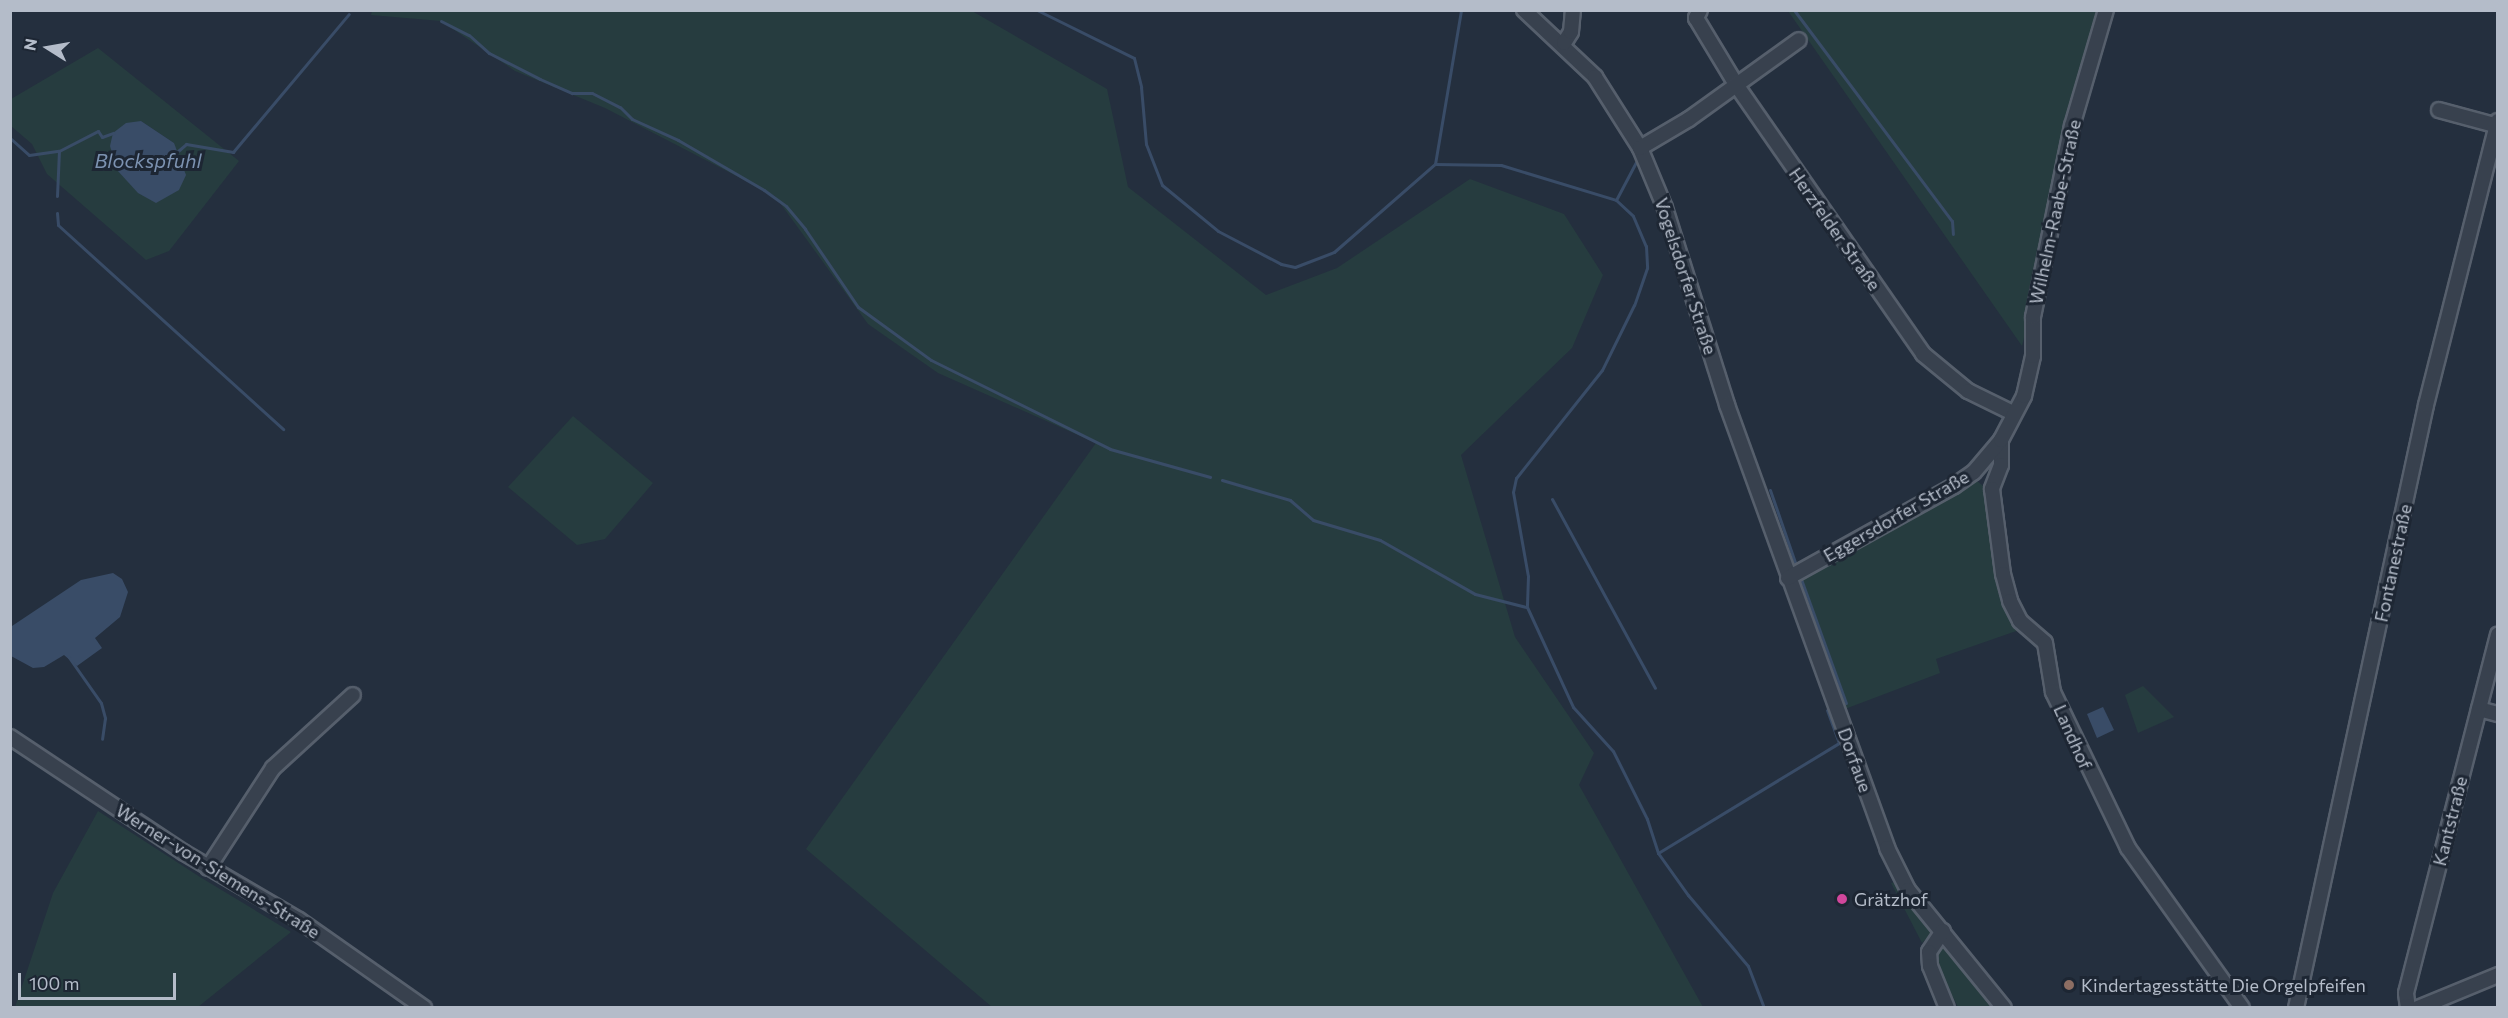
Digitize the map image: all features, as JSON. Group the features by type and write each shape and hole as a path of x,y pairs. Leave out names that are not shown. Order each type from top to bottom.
{"street":[{"name":"Vogelsdorfer Straße","path":"1524,10 1564,44 1611,98 1640,148 1665,208 1727,405 1788,578"},
{"path":"1564,44 1570,32 1573,10"},
{"name":"Herzfelder Straße","path":"1700,10 1696,18 1737,86 1923,354 1968,392 2013,413"},
{"name":"Wilhelm-Raabe-Straße","path":"2013,413 2024,396 2033,356 2033,317 2072,126 2106,10"},
{"path":"1640,148 1737,86 1799,40"},
{"path":"2439,110 2497,124"},
{"name":"Fontanestraße","path":"2296,1008 2426,405 2497,124"},
{"name":"Eggersdorfer Straße","path":"1788,578 1954,486 1974,472 2001,440 2013,413"},
{"name":"Landhof","path":"2001,440 2001,465 1992,489 2003,574 2010,602 2020,621 2044,643 2053,692 2128,848 2242,1008"},
{"name":"Dorfaue","path":"1788,578 1898,875 2004,1008"},
{"name":"Kantstraße","path":"2408,1008 2406,993 2498,635"},
{"path":"208,868 273,768 352,695"},
{"path":"2479,709 2498,714"},
{"name":"Werner-von-Siemens-Straße","path":"10,737 208,868 298,920 424,1008"},
{"path":"1943,931 1929,952 1930,966 1947,1008"},
{"path":"2418,1008 2498,975"}],"green space":[{"path":"372,11 972,11 1107,89 1128,187 1266,295 1337,268 1470,179 1564,214 1603,275 1572,348 1461,455 1515,637 1594,753 1579,785 1703,1007 992,1007 806,849 1096,443 938,373 868,324 775,196 605,108 515,71 441,21 371,15"},
{"path":"1788,11 2104,11 2022,346"},
{"path":"98,48 239,161 169,251 146,260 47,174 32,144 11,126 11,99","holes":["141,121 174,143 110,146"]},
{"path":"573,416 653,483 605,539 577,545 508,487"},
{"path":"1977,481 1991,492 2022,629 1936,659 1940,673 1845,709 1798,579"},
{"path":"2143,686 2174,717 2138,733 2125,695"},
{"path":"98,811 291,932 198,1007 15,1007 53,893"},
{"path":"1898,881 1934,931 1922,943 1891,883"},
{"path":"1941,936 1999,1007 1958,1007 1937,966 1935,956"}],"water":[{"name":"Blockspfuhl","path":"141,121 174,143 186,175 179,190 156,203 138,193 117,170 110,146 113,133 126,123"},
{"path":"113,573 122,579 128,592 120,617 95,638 102,648 77,666 64,655 44,667 33,668 11,656 12,626 81,580"},
{"path":"2103,707 2114,730 2097,738 2087,714"}],"waterway":[{"path":"1037,10 1134,58 1141,87 1146,144 1162,185 1218,231 1281,264 1295,267 1334,252 1435,164 1501,165 1616,200 1633,216 1646,246 1647,268 1634,305 1602,370 1516,478 1513,492 1528,576 1527,607 1573,707 1613,751 1647,819 1658,853 1688,895 1748,966 1764,1008"},
{"path":"1435,164 1461,10"},
{"path":"1794,10 1952,221 1953,234"},
{"path":"178,151 186,144 233,152 349,14"},
{"path":"441,21 469,35 489,53 540,79 572,93 592,93 620,107 632,119 678,140 764,190 786,206 805,229 858,307 931,360 1110,449 1210,477"},
{"path":"10,138 29,155 59,151 98,131 102,137 113,133"},
{"path":"57,196 59,151"},
{"path":"1616,200 1636,162"},
{"path":"57,213 58,225 283,429"},
{"path":"1222,480 1290,500 1313,520 1380,540 1475,594 1526,607"},
{"path":"1770,490 1796,565"},
{"path":"1552,499 1655,688"},
{"path":"1801,579 1846,703"},
{"path":"68,656 101,703 105,718 102,739"},
{"path":"1658,853 1839,743 1827,710"}],"place":[{"name":"Grätzhof","path":"1842,899"},
{"name":"Kindertagesstätte Die Orgelpfeifen","path":"2069,985"}]}
